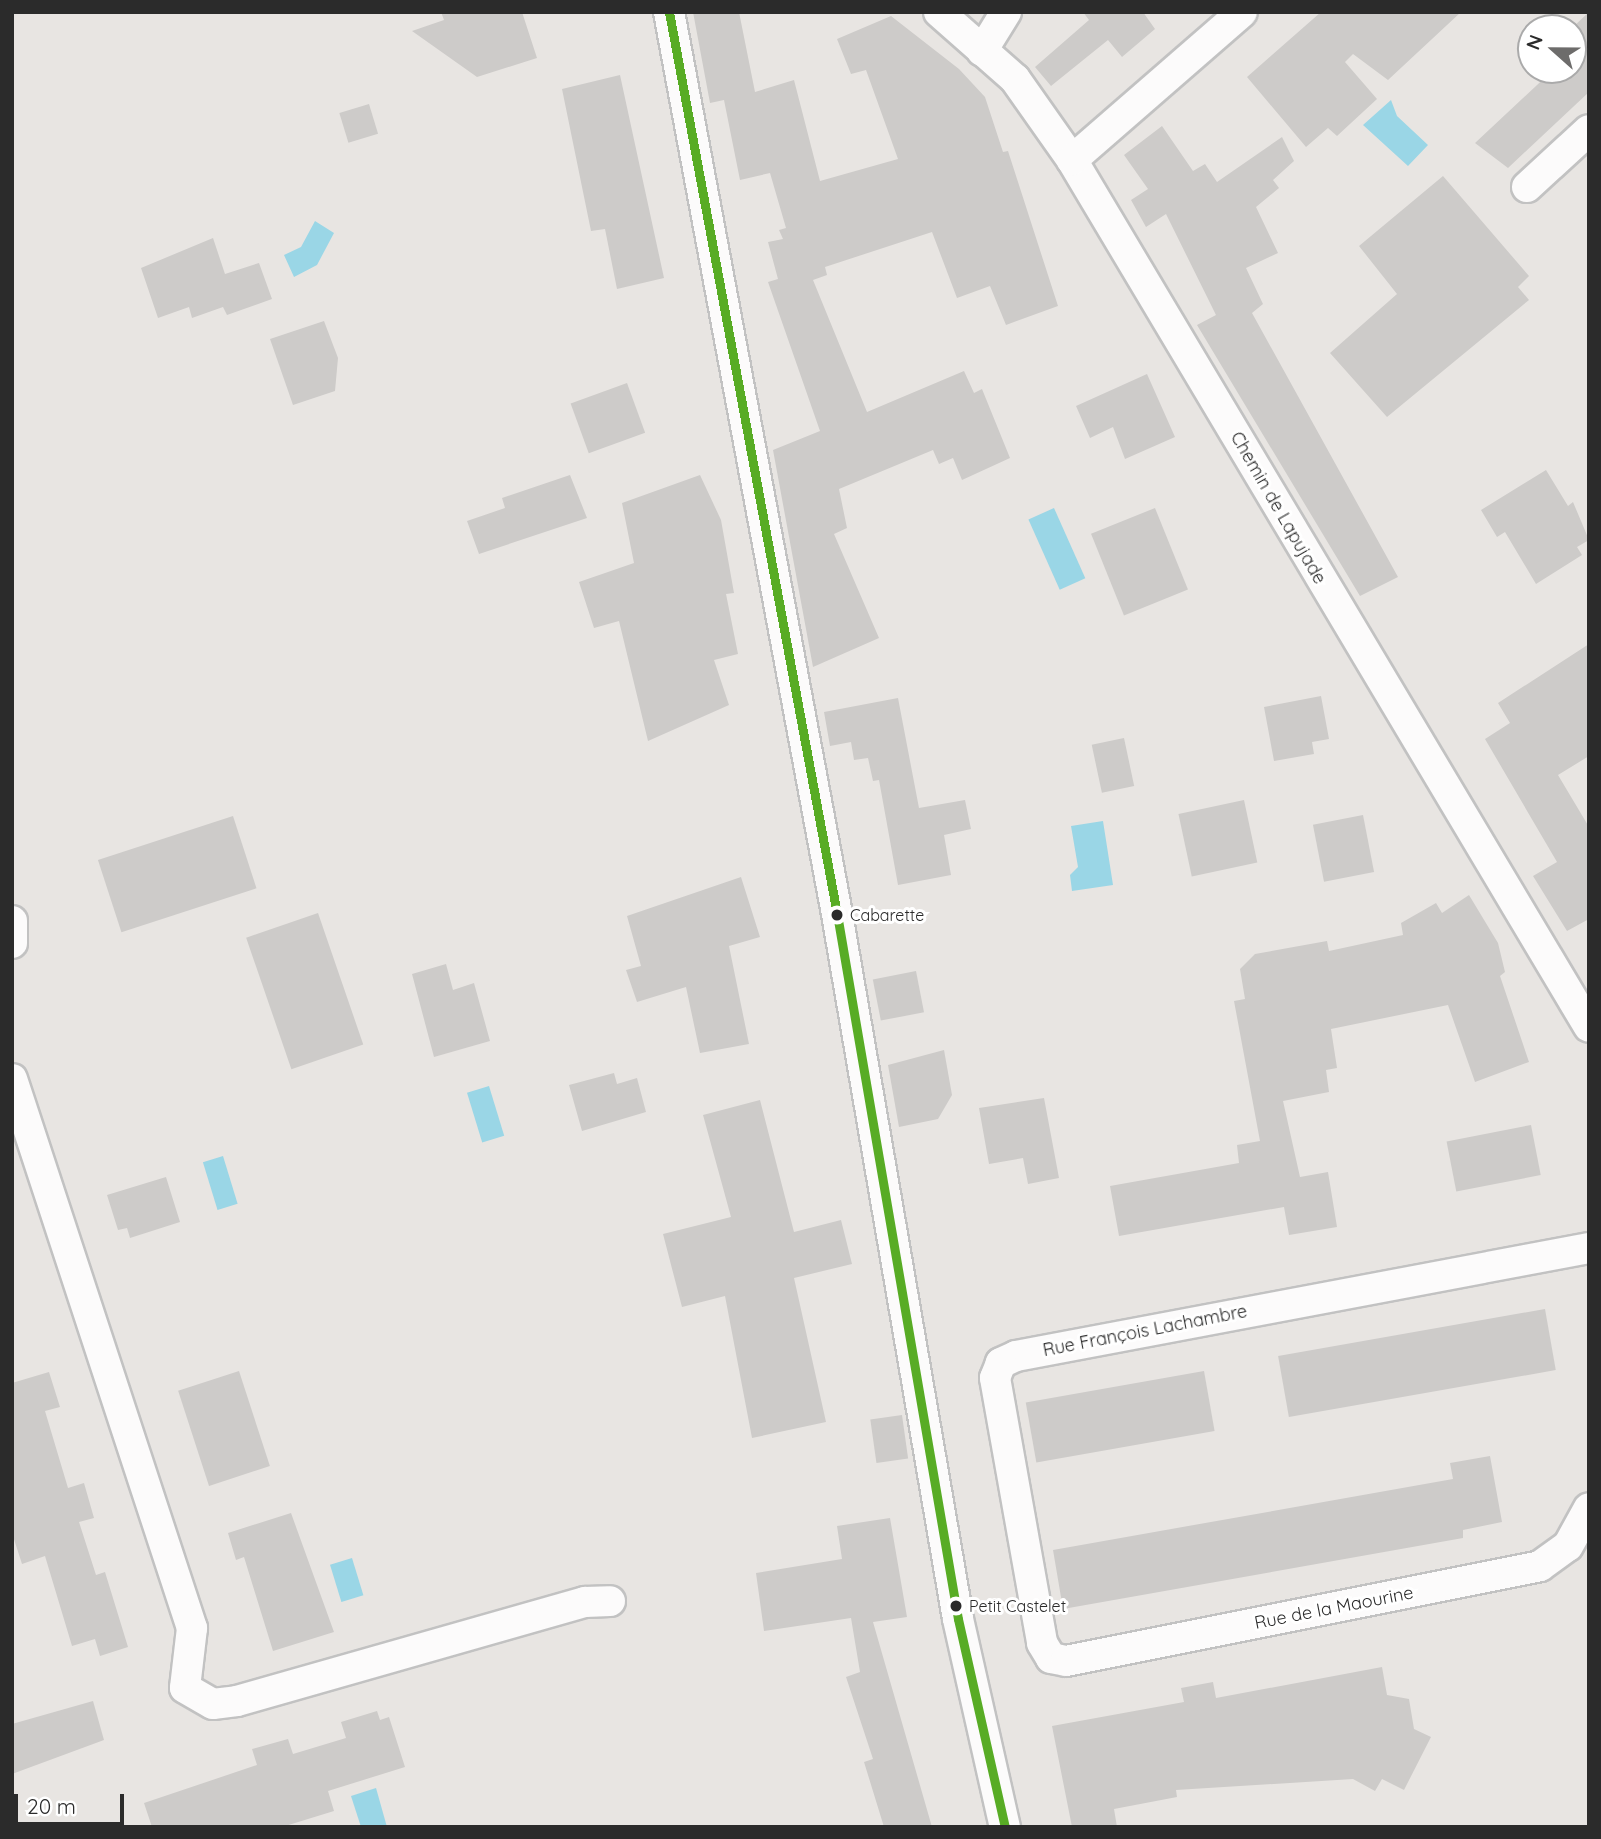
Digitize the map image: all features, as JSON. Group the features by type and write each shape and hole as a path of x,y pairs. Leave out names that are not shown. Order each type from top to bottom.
{"street":[{"path":"668,12 839,928 958,1619 1005,1827"},
{"name":"Chemin de Lapujade","path":"939,12 1015,79 1072,160 1589,1027"},
{"path":"982,51 1006,12"},
{"path":"1072,160 1242,12"},
{"path":"1527,187 1589,130"},
{"path":"12,921 12,943"},
{"path":"12,1079 192,1628 185,1688 213,1704 237,1702 585,1602 610,1601"},
{"name":"Rue François Lachambre","path":"1051,1658 1042,1643 995,1378 1001,1363 1589,1248"},
{"name":"Rue de la Maourine","path":"1051,1658 1066,1661 1540,1566 1568,1546 1589,1508"}],"water":[{"path":"1391,100 1397,116 1428,145 1408,166 1363,125"},
{"path":"315,221 334,233 317,265 294,277 284,255 301,247"},
{"path":"1054,508 1085,578 1060,590 1028,519"},
{"path":"1103,821 1113,885 1072,891 1070,875 1078,867 1071,826"},
{"path":"489,1086 504,1136 482,1142 467,1093"},
{"path":"223,1156 238,1204 218,1210 203,1162"},
{"path":"352,1558 363,1595 341,1602 330,1565"},
{"path":"376,1788 387,1827 361,1827 351,1796"}],"building":[{"path":"441,12 522,12 537,58 477,77 412,31 444,20"},
{"path":"693,12 739,12 755,92 794,80 820,181 898,159 866,70 851,74 837,39 891,16 959,69 985,97 1003,152 1008,151 1058,306 1006,325 990,286 957,298 932,232 825,267 827,275 813,280 867,412 964,371 974,393 982,389 1010,458 962,480 953,458 939,464 933,450 839,489 847,528 834,534 879,638 813,667 773,450 820,431 768,282 778,279 768,242 783,239 779,230 786,228 770,173 740,180 724,100 710,103"},
{"path":"1083,12 1143,12 1155,29 1122,57 1108,40 1051,86 1035,67 1089,20"},
{"path":"1321,12 1461,12 1388,80 1353,54 1345,62 1377,99 1337,136 1328,128 1306,147 1247,77"},
{"path":"1589,12 1589,92 1508,168 1475,143 1538,84 1587,84"},
{"path":"620,75 664,278 617,289 605,229 591,231 562,89"},
{"path":"369,104 378,134 348,143 339,113"},
{"path":"1162,126 1193,171 1205,164 1217,182 1282,137 1294,161 1273,180 1279,188 1256,207 1278,253 1246,268 1263,304 1252,313 1398,577 1360,596 1197,325 1216,315 1166,214 1146,227 1131,200 1148,189 1124,155"},
{"path":"1443,176 1529,276 1518,287 1529,300 1387,417 1330,353 1397,294 1359,246"},
{"path":"213,238 225,274 259,263 272,299 227,315 223,307 192,318 189,307 158,318 141,268"},
{"path":"324,321 338,358 335,391 293,405 270,339"},
{"path":"1147,374 1175,437 1125,459 1113,427 1090,438 1076,406"},
{"path":"627,383 645,433 589,453 571,404"},
{"path":"1546,470 1568,506 1573,502 1589,540 1577,547 1582,555 1536,584 1505,532 1497,537 1481,510"},
{"path":"570,475 587,518 479,554 467,521 505,508 502,498"},
{"path":"700,475 721,520 734,593 726,594 738,654 714,660 729,705 648,741 619,621 594,628 579,582 634,563 622,503"},
{"path":"1155,508 1188,590 1124,615 1091,534"},
{"path":"1589,644 1589,756 1558,775 1589,827 1589,919 1567,931 1533,876 1557,862 1485,739 1510,723 1498,703"},
{"path":"1321,696 1329,739 1312,742 1314,754 1274,761 1264,707"},
{"path":"898,698 919,808 965,800 971,829 944,835 951,875 898,885 879,780 873,781 868,758 854,760 851,742 830,746 824,712"},
{"path":"1124,738 1134,786 1102,793 1092,745"},
{"path":"1244,800 1257,863 1192,877 1178,814"},
{"path":"1363,815 1374,872 1324,882 1313,825"},
{"path":"233,816 256,888 121,932 98,860"},
{"path":"741,877 760,937 729,946 749,1044 700,1053 686,987 637,1002 626,970 641,966 627,916"},
{"path":"1469,895 1498,943 1505,972 1500,976 1529,1062 1475,1082 1448,1005 1331,1029 1337,1068 1326,1070 1329,1092 1283,1101 1300,1177 1328,1172 1337,1227 1289,1235 1284,1207 1119,1236 1110,1186 1239,1163 1237,1145 1260,1141 1234,1001 1245,999 1240,969 1255,954 1327,941 1329,951 1403,935 1401,923 1436,903 1442,913"},
{"path":"318,913 363,1044 291,1069 246,938"},
{"path":"446,964 453,990 474,983 490,1041 434,1057 412,974"},
{"path":"916,971 924,1012 881,1021 873,979"},
{"path":"944,1050 952,1095 938,1119 899,1127 888,1065"},
{"path":"614,1073 617,1084 637,1078 646,1112 582,1131 569,1085"},
{"path":"1044,1098 1059,1178 1028,1184 1023,1158 989,1164 979,1108"},
{"path":"760,1100 794,1232 841,1220 852,1264 794,1278 826,1422 752,1438 725,1296 682,1307 663,1234 731,1217 703,1115"},
{"path":"1531,1125 1541,1175 1456,1191 1447,1141"},
{"path":"166,1177 180,1222 130,1238 127,1228 118,1230 107,1195"},
{"path":"1545,1309 1556,1370 1289,1417 1278,1356"},
{"path":"239,1371 270,1466 209,1486 178,1391"},
{"path":"1204,1371 1215,1431 1036,1463 1026,1402"},
{"path":"49,1372 60,1407 45,1411 68,1488 84,1483 94,1518 79,1522 96,1575 105,1572 128,1647 100,1656 95,1639 72,1646 45,1556 22,1564 12,1533 12,1383"},
{"path":"902,1415 908,1459 876,1463 870,1419"},
{"path":"1490,1456 1502,1522 1463,1530 1463,1538 1063,1609 1053,1550 1453,1479 1450,1463"},
{"path":"291,1513 334,1632 273,1651 244,1557 236,1560 228,1533"},
{"path":"890,1518 907,1617 873,1622 932,1827 884,1827 864,1762 873,1759 846,1677 860,1672 851,1618 764,1631 756,1573 842,1559 837,1526"},
{"path":"1382,1667 1387,1695 1409,1699 1414,1729 1431,1737 1404,1790 1382,1779 1375,1791 1353,1779 1176,1790 1177,1797 1114,1809 1117,1827 1072,1827 1052,1726 1184,1702 1181,1688 1213,1682 1216,1698"},
{"path":"93,1701 104,1740 12,1774 12,1724"},
{"path":"377,1711 380,1720 389,1717 405,1767 328,1791 334,1811 282,1827 152,1827 144,1803 257,1765 252,1749 288,1739 293,1754 346,1738 341,1722"}],"transit line":[{"path":"669,12 837,914 958,1619 1005,1827"}],"place":[{"name":"Cabarette","path":"837,915"},
{"name":"Petit Castelet","path":"956,1606"}]}
